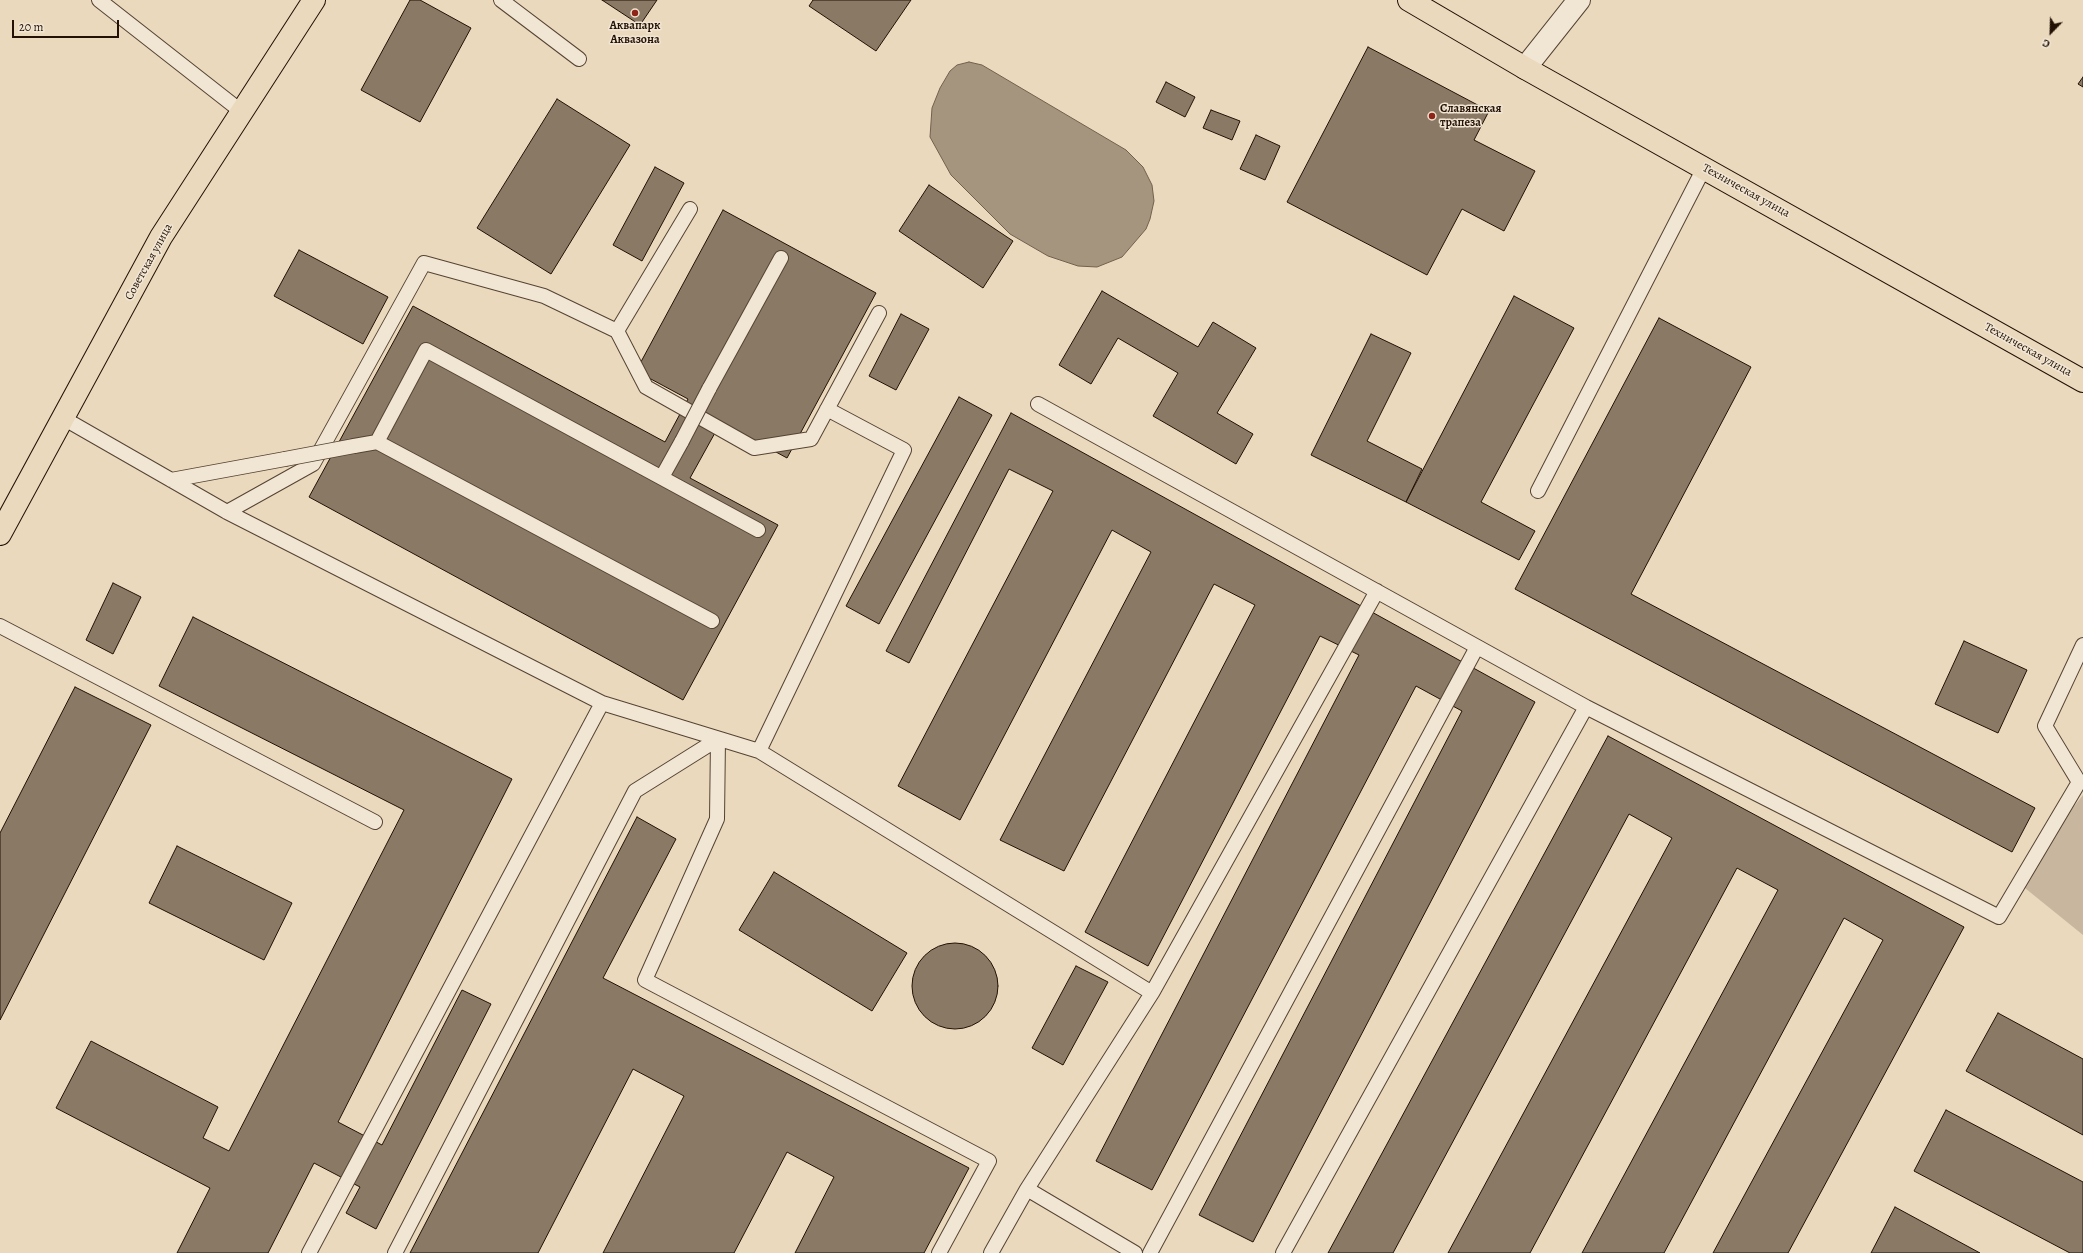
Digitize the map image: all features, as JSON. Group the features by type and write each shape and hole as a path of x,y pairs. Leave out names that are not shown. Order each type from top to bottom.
{"main road":[{"name":"Советская улица","path":"0,534 161,237 314,0"},
{"name":"Техническая улица","path":"1409,0 1525,68 2083,381"}],"street":[{"path":"1525,68 1579,0"}],"lane":[{"path":"99,0 242,112"},
{"path":"501,0 579,58"},
{"path":"1538,491 1704,168"},
{"path":"617,331 690,209"},
{"path":"662,477 781,258"},
{"path":"227,512 313,464 424,263 544,296 617,331 646,388 754,448 811,439 879,313"},
{"path":"377,442 426,350 758,530"},
{"path":"1038,404 1586,706 1999,917 2081,779 2045,726 2083,645"},
{"path":"759,751 904,450 827,409"},
{"path":"63,418 227,512 602,703 759,751 1152,993"},
{"path":"171,480 377,442 712,621"},
{"path":"991,1253 1027,1189 1152,993 1377,591"},
{"path":"0,626 375,822"},
{"path":"1150,1253 1477,647"},
{"path":"309,1253 602,703"},
{"path":"1283,1253 1586,706"},
{"path":"395,1253 635,791 718,739"},
{"path":"718,739 717,819 645,980 988,1161 939,1253"},
{"path":"1027,1189 1134,1253"}],"shaded area":[{"path":"969,62 982,65 1126,150 1143,167 1152,185 1154,201 1150,219 1146,229 1122,257 1097,267 1078,266 1048,256 1010,234 951,175 930,137 932,108 940,88 950,71 957,65"},
{"path":"2083,795 2083,935 2015,880"}],"building":[{"path":"410,0 420,0 471,28 420,122 361,90"},
{"name":"Аквапарк Аквазона","path":"602,0 657,0 640,25"},
{"path":"813,0 911,0 876,51 809,6"},
{"path":"1368,47 1489,111 1474,140 1535,171 1504,231 1462,209 1427,275 1287,202"},
{"path":"2083,77 2083,87 2078,84"},
{"path":"1166,82 1195,97 1185,117 1156,102"},
{"path":"557,99 630,145 551,274 477,228"},
{"path":"1211,110 1240,121 1232,140 1203,128"},
{"path":"1256,135 1280,146 1265,180 1240,169"},
{"path":"655,167 684,183 642,261 613,245"},
{"path":"929,185 1013,241 983,288 899,231"},
{"path":"723,210 876,293 787,458 721,422 690,478 778,525 683,700 309,497 413,306 665,442 688,399 636,371"},
{"path":"299,250 388,297 363,344 274,296"},
{"path":"1102,291 1198,347 1213,322 1256,348 1217,413 1253,434 1236,464 1153,416 1178,373 1118,338 1091,384 1059,365"},
{"path":"1514,296 1574,328 1481,502 1535,531 1519,560 1406,502"},
{"path":"901,314 929,329 896,390 869,376"},
{"path":"1659,318 1751,367 1631,594 2035,808 2012,852 1515,589"},
{"path":"1371,334 1411,353 1367,441 1422,469 1406,502 1311,455"},
{"path":"959,397 992,415 879,624 846,606"},
{"path":"1011,413 1535,702 1253,1242 1199,1215 1462,711 1416,686 1152,1190 1096,1161 1359,655 1320,636 1148,966 1085,932 1255,605 1214,584 1064,871 1000,840 1151,552 1112,530 960,820 898,786 1053,491 1009,469 909,663 886,651"},
{"path":"113,583 141,597 113,654 86,640"},
{"path":"193,617 512,779 338,1122 382,1145 462,990 491,1004 376,1229 346,1213 360,1187 314,1163 268,1253 177,1253 210,1188 56,1108 91,1041 218,1107 203,1138 229,1151 404,810 159,686"},
{"path":"1964,641 2027,670 1998,733 1935,704"},
{"path":"75,687 151,725 0,1020 0,833"},
{"path":"1608,736 1964,927 1788,1253 1713,1253 1883,940 1844,918 1664,1253 1582,1253 1778,890 1737,868 1530,1253 1448,1253 1672,838 1629,814 1393,1253 1328,1253"},
{"path":"637,817 676,839 603,978 969,1168 924,1253 795,1253 834,1177 787,1152 734,1253 603,1253 684,1096 633,1069 538,1253 410,1253"},
{"path":"177,846 292,903 264,960 149,903"},
{"path":"774,872 907,953 872,1011 739,930"},
{"path":"955,943 972,946 986,955 995,969 998,986 995,1003 986,1017 972,1026 955,1029 938,1026 924,1017 915,1003 912,986 915,969 924,955 938,946"},
{"path":"1076,966 1108,982 1063,1065 1032,1048"},
{"path":"1998,1013 2083,1059 2083,1135 1966,1071"},
{"path":"1946,1110 2083,1182 2083,1253 2070,1253 1914,1171"},
{"path":"1895,1207 1980,1253 1871,1253"}],"place":[{"name":"Аквапарк Аквазона","path":"635,13"},
{"name":"Славянская трапеза","path":"1432,116"}]}
